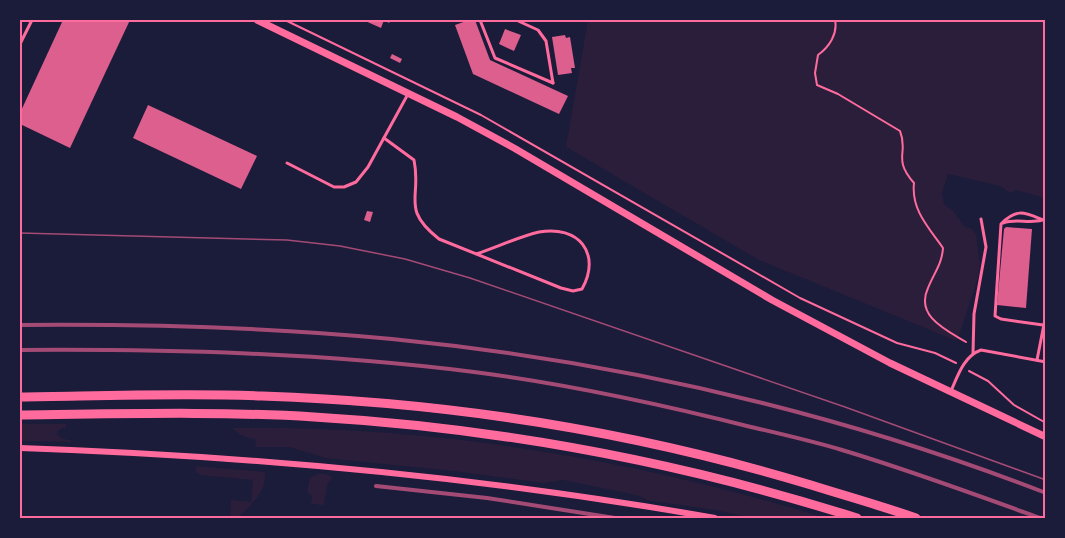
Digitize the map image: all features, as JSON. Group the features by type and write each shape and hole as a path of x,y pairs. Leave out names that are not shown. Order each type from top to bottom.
{"highway":[{"path":"20,397 262,396 410,405 504,416 619,437 712,458 792,479 916,519"},
{"path":"20,415 271,415 406,424 487,434 679,469 802,501 857,519"}],"street":[{"path":"257,20 409,93 514,148 762,294 950,393 1046,437"},
{"path":"20,448 243,459 398,472 715,519"}],"lane":[{"path":"20,44 32,20"},
{"path":"480,20 495,57 553,83 546,41 538,30 516,20"},
{"path":"287,164 334,187 344,187 356,182 368,167 409,93"},
{"path":"384,138 414,160 415,204 418,218 425,228 439,239 476,254 573,291 582,289 589,277 588,249 580,241 554,231 539,232 476,254"},
{"path":"1043,325 1001,320 995,316 1001,224 1011,214 1019,213 1031,214 1044,220"},
{"path":"973,353 974,314 986,246 981,219"},
{"path":"1001,224 1012,220 1032,223 1044,220"},
{"path":"1037,360 1046,314"},
{"path":"950,393 962,367 973,353 981,350 1046,362"}],"path":[{"path":"285,20 481,115 800,298 897,343 935,353 962,367 988,381 1014,405 1046,423"},
{"path":"835,20 836,25 828,47 818,55 815,73 817,85 838,94 900,131 904,140 901,155 903,169 914,183 913,197 919,213 943,248 940,265 927,288 924,307 940,327 973,345"}],"shaded area":[{"path":"588,20 1045,20 1045,198 1016,190 1010,193 1000,186 948,174 942,193 944,204 953,211 965,227 971,228 976,234 980,264 978,278 957,341 759,260 566,147"},
{"path":"20,424 66,424 66,427 57,431 57,434 71,442 20,441"},
{"path":"232,428 382,432 532,450 680,479 826,518 752,518 646,500 627,493 563,480 544,483 325,458 290,447 255,447 256,440 241,435"},
{"path":"196,466 265,472 265,479 257,498 237,518 230,518 231,500 251,502 253,480 200,475 196,472"},
{"path":"317,474 333,477 327,485 324,505 311,504 312,496 307,492 310,478"}],"building":[{"path":"63,20 130,20 70,148 20,124 20,113"},
{"path":"363,20 384,20 381,28"},
{"path":"475,20 490,60 568,96 559,114 473,74 455,25"},
{"path":"505,29 521,35 514,51 499,44"},
{"path":"565,35 566,38 570,37 575,68 571,68 572,73 558,75 552,37"},
{"path":"392,54 402,59 400,63 390,58"},
{"path":"148,105 257,156 241,189 133,138"},
{"path":"367,211 373,212 370,222 364,220"},
{"path":"1006,227 1032,229 1026,308 997,305"}],"tram line":[{"path":"20,233 287,240 340,246 405,259 470,278 845,407 1046,480"}],"railway":[{"path":"20,325 160,326 299,332 392,339 558,361 641,376 806,414 967,464 1046,493"},
{"path":"20,350 133,350 304,356 474,372 544,382 648,403 819,444 917,474 1040,518"},
{"path":"376,486 487,498 615,518"}]}
